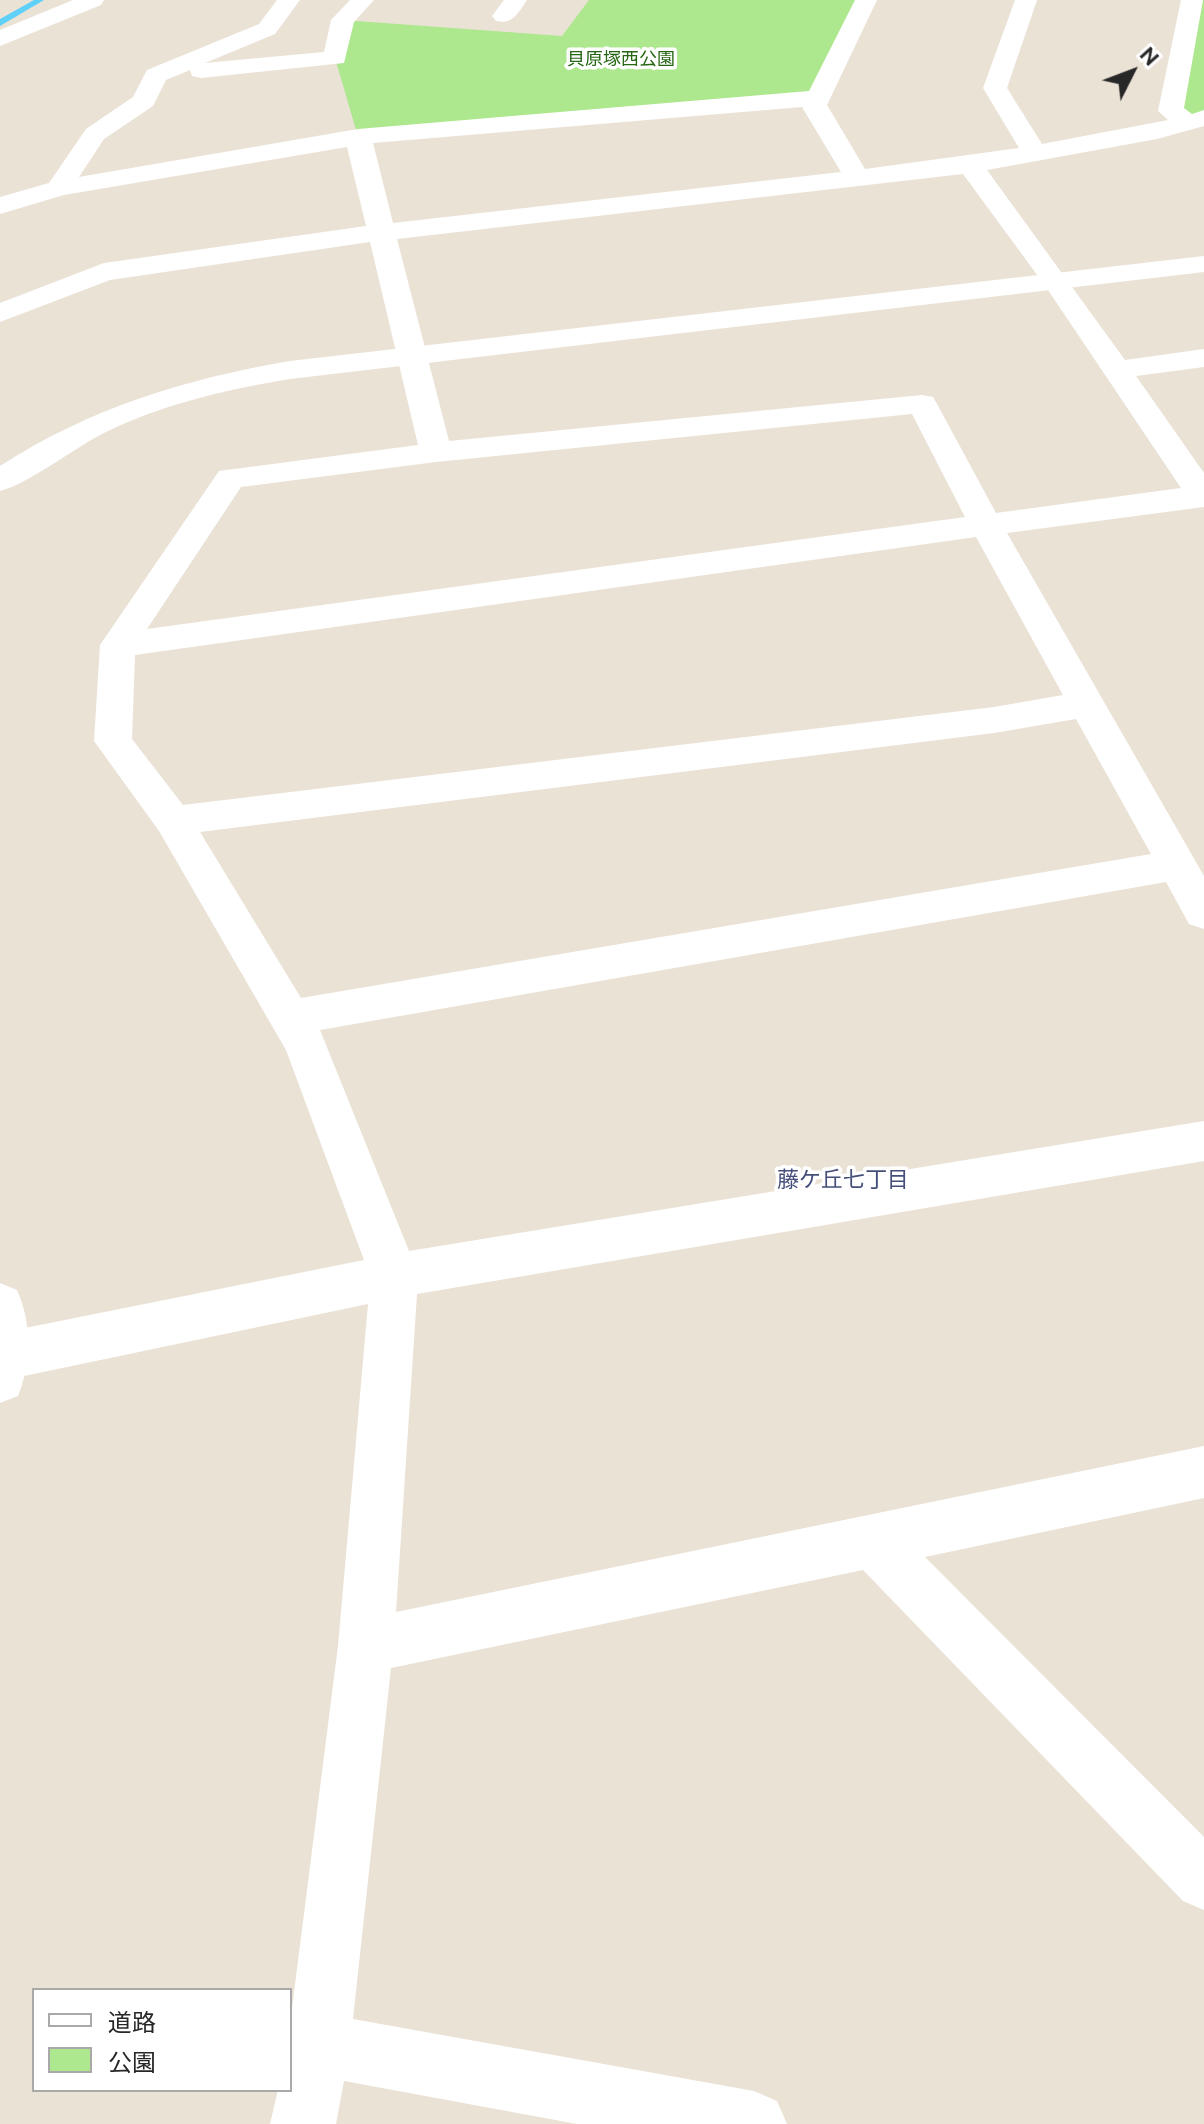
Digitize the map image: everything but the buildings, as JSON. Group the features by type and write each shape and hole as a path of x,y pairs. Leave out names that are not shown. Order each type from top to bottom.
{"street":[{"path":"0,39 93,0"},
{"path":"60,188 73,163 95,134 144,101 156,75 267,29 289,0"},
{"path":"156,75 335,58 343,20 363,0"},
{"path":"858,179 814,105 866,0"},
{"path":"1026,0 995,88 1035,154"},
{"path":"1192,0 1171,111 1196,120"},
{"path":"0,206 60,188 358,137 815,98"},
{"path":"0,313 104,272 382,232 970,165 1196,120"},
{"path":"358,137 436,452"},
{"path":"118,645 1204,496 1057,283 970,165"},
{"path":"0,481 56,447 150,402 221,382 290,370 1204,264"},
{"path":"1117,370 1204,358"},
{"path":"303,2124 319,2045 366,1646 394,1276 306,1045 173,821 113,741 118,645 230,478 436,452 922,404 986,526 1204,913"},
{"path":"173,821 994,720 1088,704"},
{"path":"290,1018 1177,865"},
{"path":"0,1306 2,1367 394,1276 1204,1141"},
{"path":"366,1646 1204,1472"},
{"path":"872,1541 1204,1880"},
{"path":"319,2045 754,2124"}],"green space":[{"name":"貝原塚西公園","path":"589,0 867,0 814,105 358,137 335,58 343,20 562,36"},
{"path":"1192,0 1204,0 1204,118 1171,111"}],"waterway":[{"path":"0,23 40,0"}],"district":[{"name":"藤ケ丘七丁目","path":"843,1180"}]}
